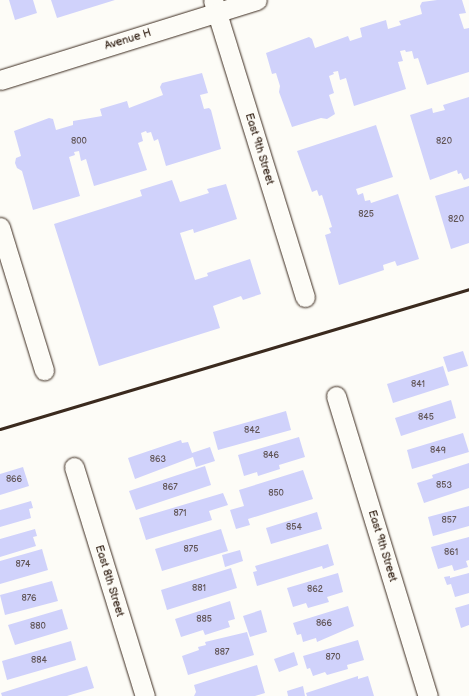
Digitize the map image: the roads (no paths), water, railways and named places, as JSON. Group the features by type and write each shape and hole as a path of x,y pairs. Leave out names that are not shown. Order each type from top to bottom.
{"street":[{"name":"Avenue H","path":"0,80 215,6 257,0"},
{"name":"East 9th Street","path":"215,6 305,297"},
{"path":"0,227 44,370"},
{"name":"East 9th Street","path":"336,396 428,696"},
{"name":"East 8th Street","path":"74,467 144,696"}],"railway":[{"path":"0,429 469,289"}]}
